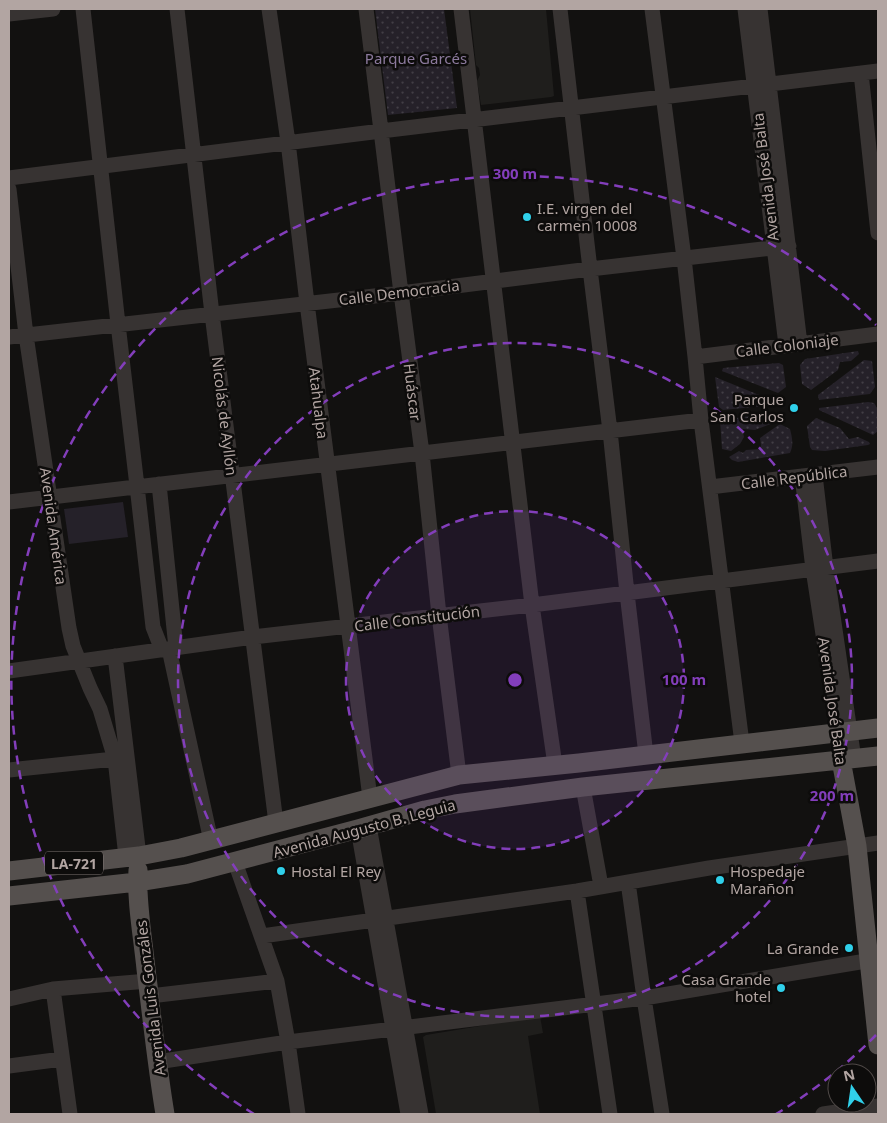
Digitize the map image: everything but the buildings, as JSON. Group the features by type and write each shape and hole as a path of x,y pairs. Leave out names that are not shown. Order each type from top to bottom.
{"main road":[{"name":"Avenida Augusto B. Leguia","path":"9,871 132,857 180,848 459,775 878,728"},
{"name":"Avenida Augusto B. Leguia","path":"9,896 137,882 187,874 364,828 425,810 455,804 583,787 878,756"},
{"name":"Avenida José Balta","path":"847,759 856,846 874,959 878,1045"},
{"path":"579,763 583,787"},
{"name":"Avenida Luis Gonzáles","path":"132,857 137,882 157,1062 165,1114"}],"street":[{"path":"9,14 53,9"},
{"path":"82,9 138,486 152,627 169,649"},
{"name":"Nicolás de Ayllón","path":"177,9 212,314 276,823"},
{"name":"Atahualpa","path":"269,9 288,142 370,798"},
{"name":"Huáscar","path":"366,9 400,293 422,453 439,615 459,775"},
{"path":"461,9 532,605 555,765"},
{"path":"560,9 646,755"},
{"path":"652,9 742,744"},
{"name":"Avenida José Balta","path":"745,9 762,85"},
{"name":"Avenida José Balta","path":"760,9 762,85 793,344"},
{"path":"9,178 381,130 878,71"},
{"path":"861,73 878,233"},
{"name":"Avenida América","path":"9,189 26,335 68,628 73,646 90,688 122,758"},
{"name":"Calle Democracia","path":"9,337 400,293 781,247"},
{"name":"Calle Coloniaje","path":"695,357 878,334"},
{"path":"9,502 701,420"},
{"name":"Calle República","path":"710,488 878,467"},
{"name":"Avenida José Balta","path":"808,475 819,568 847,759"},
{"path":"158,484 169,649 211,841"},
{"name":"Calle Constitución","path":"9,671 253,637 532,605 878,561"},
{"name":"Avenida América","path":"115,656 122,758 132,857"},
{"path":"9,770 122,758"},
{"path":"583,787 600,886"},
{"path":"364,828 399,1029 408,1114"},
{"path":"262,936 577,891 878,843"},
{"path":"235,862 277,981 298,1114"},
{"path":"628,882 662,1114"},
{"path":"577,891 610,1114"},
{"path":"157,1062 288,1042 644,998 874,959"},
{"path":"9,999 53,989 149,989 277,981"},
{"path":"53,989 70,1114"},
{"path":"399,1029 421,1114"},
{"path":"9,1066 62,1059"},
{"path":"823,1114 878,1106"}],"shaded area":[{"path":"470,9 546,9 554,96 481,105 477,81 480,75 479,68 476,65"},
{"path":"540,1016 543,1033 528,1036 540,1114 436,1114 423,1037"}],"green space":[{"name":"Parque Garcés","path":"375,9 444,9 457,108 388,115"},
{"path":"858,351 859,354 851,361 840,362 838,370 811,390 802,384 800,365 805,359"},
{"path":"864,360 872,361 875,387 870,394 819,400 818,395"},
{"path":"779,363 783,365 786,387 778,393 722,371 723,368"},
{"path":"715,377 774,401 774,405 723,410 719,407"},
{"path":"868,402 874,403 878,413 878,431 873,435 819,410 819,408"},
{"path":"775,413 776,422 755,430 743,429 744,437 740,444 731,451 722,449 720,420"},
{"path":"816,418 840,428 849,439 858,437 870,444 825,451 812,450 807,426"},
{"path":"780,424 790,429 792,444 790,453 738,462 729,457 739,451 743,453 746,450 760,449 760,438"},
{"path":"123,502 128,537 69,544 64,509"}],"place":[{"name":"I.E. virgen del carmen 10008","path":"527,217"},
{"name":"Parque San Carlos","path":"794,408"},
{"name":"Hostal El Rey","path":"281,871"},
{"name":"Hospedaje Marañon","path":"720,880"},
{"name":"La Grande","path":"849,948"},
{"name":"Casa Grande hotel","path":"781,988"}]}
